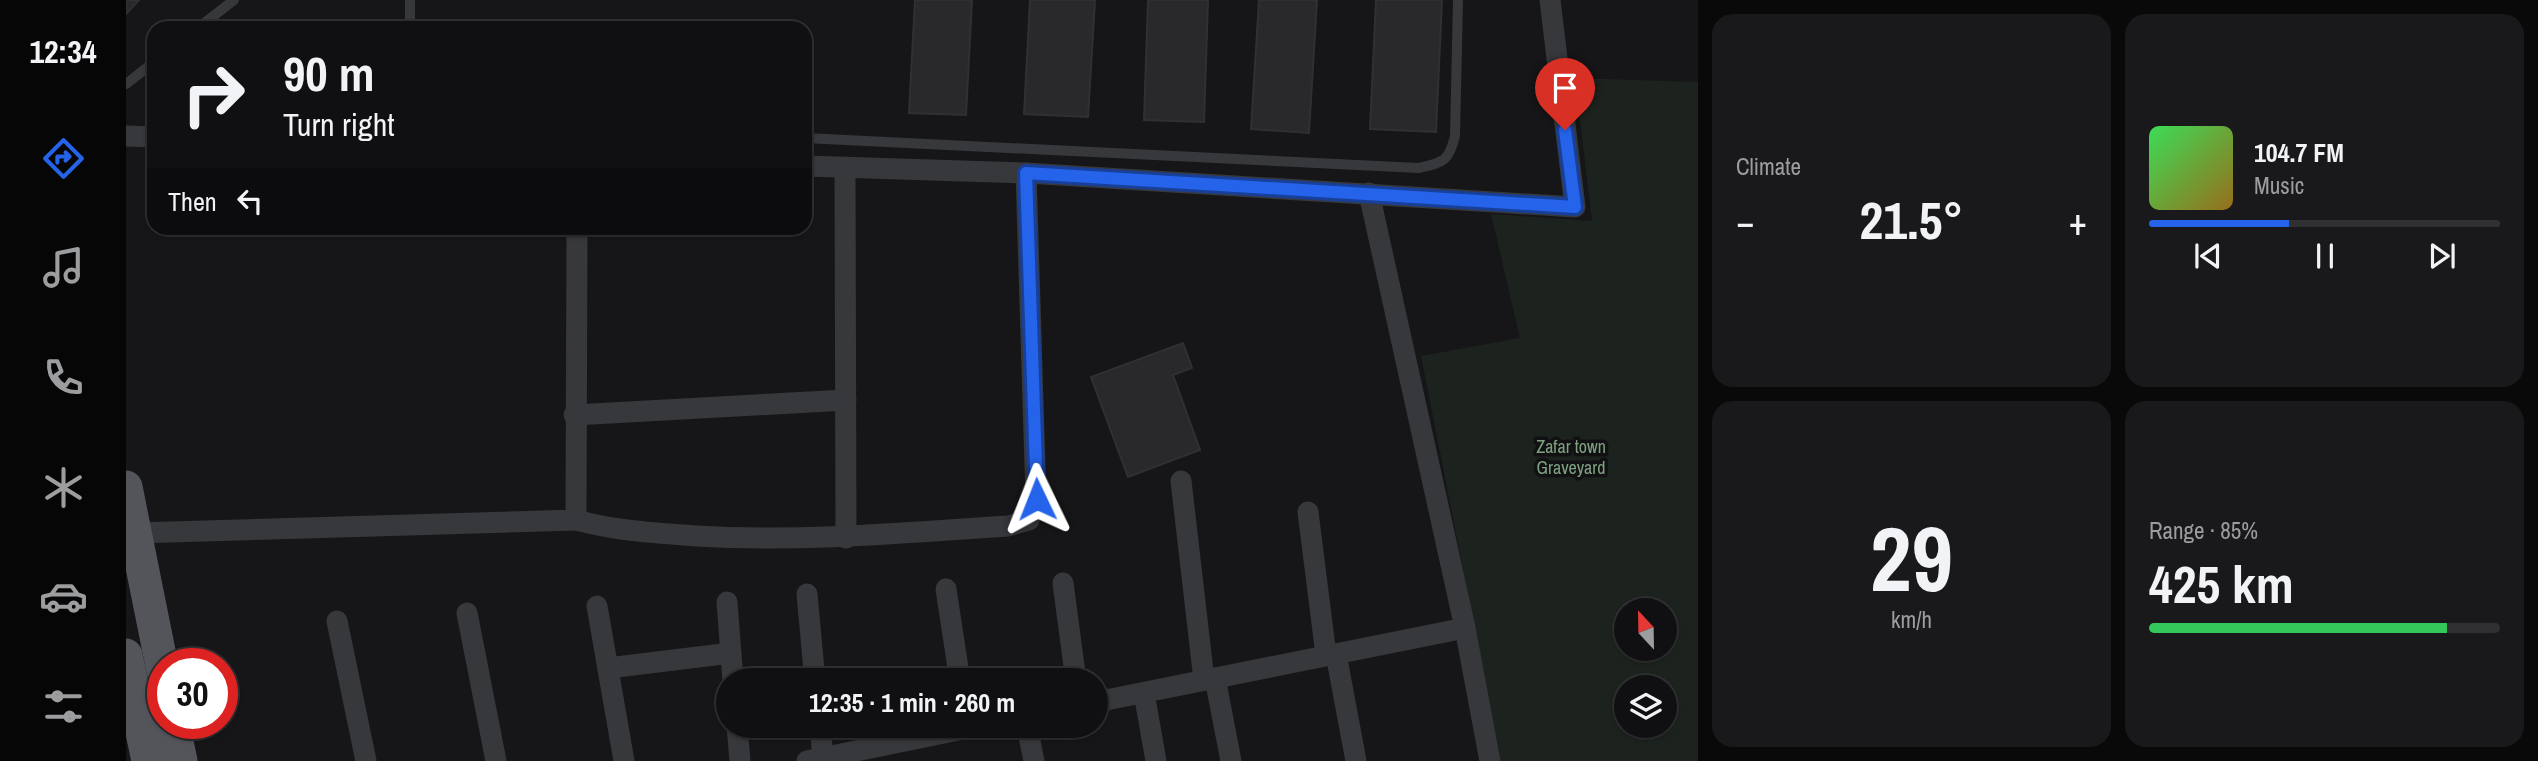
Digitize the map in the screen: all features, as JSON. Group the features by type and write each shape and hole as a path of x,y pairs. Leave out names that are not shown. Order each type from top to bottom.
{"main road":[{"path":"126,487 158,648"},
{"path":"126,655 130,694 148,761"},
{"path":"176,739 181,761"}],"street":[{"path":"812,166 1026,173 1575,207 1550,0"},
{"path":"126,136 147,137"},
{"path":"845,168 846,538"},
{"path":"135,533 576,520 615,530 736,538 846,538 1008,526 1030,520 1037,499 1026,173"},
{"path":"1369,193 1465,628 1490,761"},
{"path":"576,520 574,415 577,235"},
{"path":"574,415 846,400"},
{"path":"1181,481 1210,679 1231,761"},
{"path":"1308,512 1331,654 1356,761"},
{"path":"1063,583 1074,668"},
{"path":"946,589 958,668"},
{"path":"807,594 815,668"},
{"path":"727,602 732,668"},
{"path":"597,606 624,761"},
{"path":"467,613 496,761"},
{"path":"337,621 366,761"},
{"path":"1108,700 1465,628"},
{"path":"608,668 731,653"},
{"path":"1144,693 1156,761"},
{"path":"738,738 740,761"},
{"path":"818,738 815,760 892,752 936,738"},
{"path":"1029,738 1034,761"}],"lane":[{"path":"207,21 234,0"},
{"path":"410,0 410,21"},
{"path":"812,138 1419,168 1441,163 1451,154 1455,136 1458,0"},
{"path":"126,84 147,68"}],"green space":[{"name":"Zafar town Graveyard","path":"1575,78 1698,82 1698,761 1501,761 1421,356 1520,338 1491,214 1592,221"}],"building":[{"path":"126,0 139,0 126,14"},
{"path":"915,0 972,0 966,115 909,113"},
{"path":"1030,0 1095,0 1088,117 1024,114"},
{"path":"1148,0 1208,0 1204,122 1144,120"},
{"path":"1259,0 1317,0 1309,133 1251,129"},
{"path":"1376,0 1442,0 1436,132 1370,129"},
{"path":"1183,343 1192,368 1173,375 1200,450 1128,477 1091,377"}],"route":[{"path":"1037,499 1026,173 1575,207 1565,130"}]}
